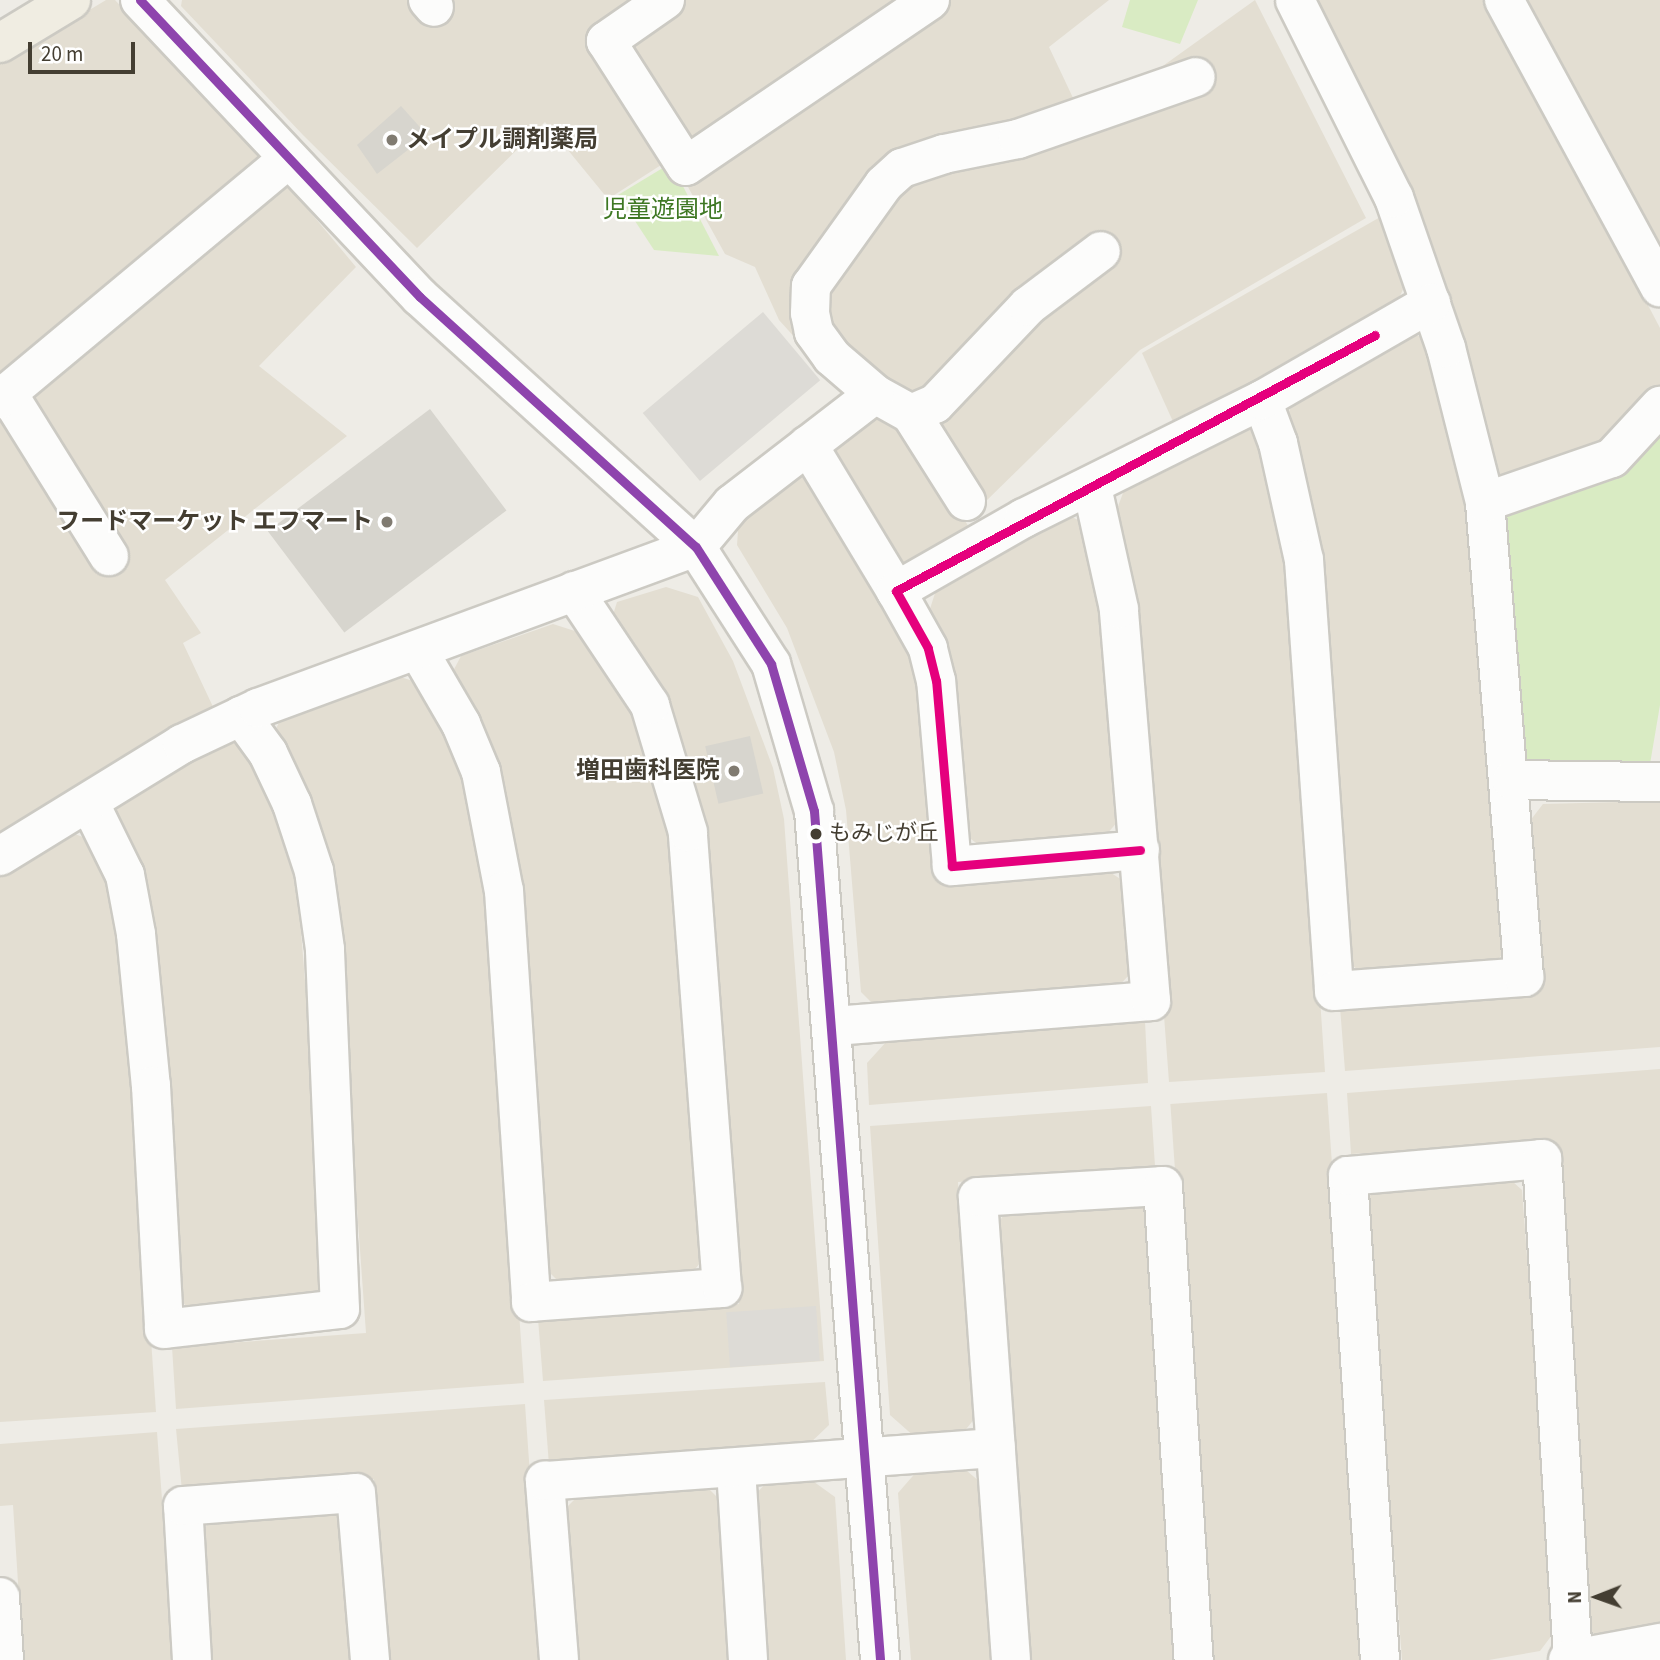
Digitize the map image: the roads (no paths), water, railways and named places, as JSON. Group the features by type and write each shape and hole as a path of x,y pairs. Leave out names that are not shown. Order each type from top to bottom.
{"main road":[{"path":"0,43 71,0"}],"street":[{"path":"140,0 420,297 696,547 771,664 814,811 834,1026 880,1660"},
{"path":"665,0 606,41 686,166 930,0"},
{"path":"1262,400 1278,443 1304,560 1334,991 1524,977 1512,780 1485,502 1431,303 1394,198 1295,0"},
{"path":"1504,0 1660,287"},
{"path":"965,501 911,414 875,394 832,357 814,332 810,313 811,286 884,184 902,169 944,153 1018,139 1196,77"},
{"path":"109,556 4,396 288,159"},
{"path":"911,414 935,404 1028,306 1101,251"},
{"path":"896,591 1024,518 1262,400 1431,303"},
{"path":"0,856 90,804 182,744 241,716 696,547 732,505 875,394"},
{"path":"1485,502 1612,458 1660,406"},
{"path":"808,445 928,648 936,681 952,866 1140,850"},
{"path":"834,1026 1005,1017 1151,1001 1119,609 1091,487"},
{"path":"418,650 461,724 481,772 504,891 531,1302 722,1289 688,832 650,705 574,591"},
{"path":"90,804 125,875 136,934 151,1086 164,1329 340,1309 325,949 314,871 292,803 268,753 241,716"},
{"path":"1512,780 1660,782"},
{"path":"1380,1660 1348,1175 1542,1159 1571,1660 1660,1643"},
{"path":"1012,1660 978,1197 1163,1186 1194,1660"},
{"path":"559,1660 545,1481 736,1469 996,1447"},
{"path":"736,1469 748,1660"},
{"path":"192,1660 183,1506 356,1493 370,1660"},
{"path":"0,1597 4,1660"}],"place":[{"name":"メイプル調剤薬局","path":"392,140"},
{"name":"フードマーケット エフマート","path":"387,522"},
{"name":"増田歯科医院","path":"734,771"},
{"name":"もみじが丘","path":"816,834"}],"park label":[{"name":"児童遊園地","path":"663,210"}]}
